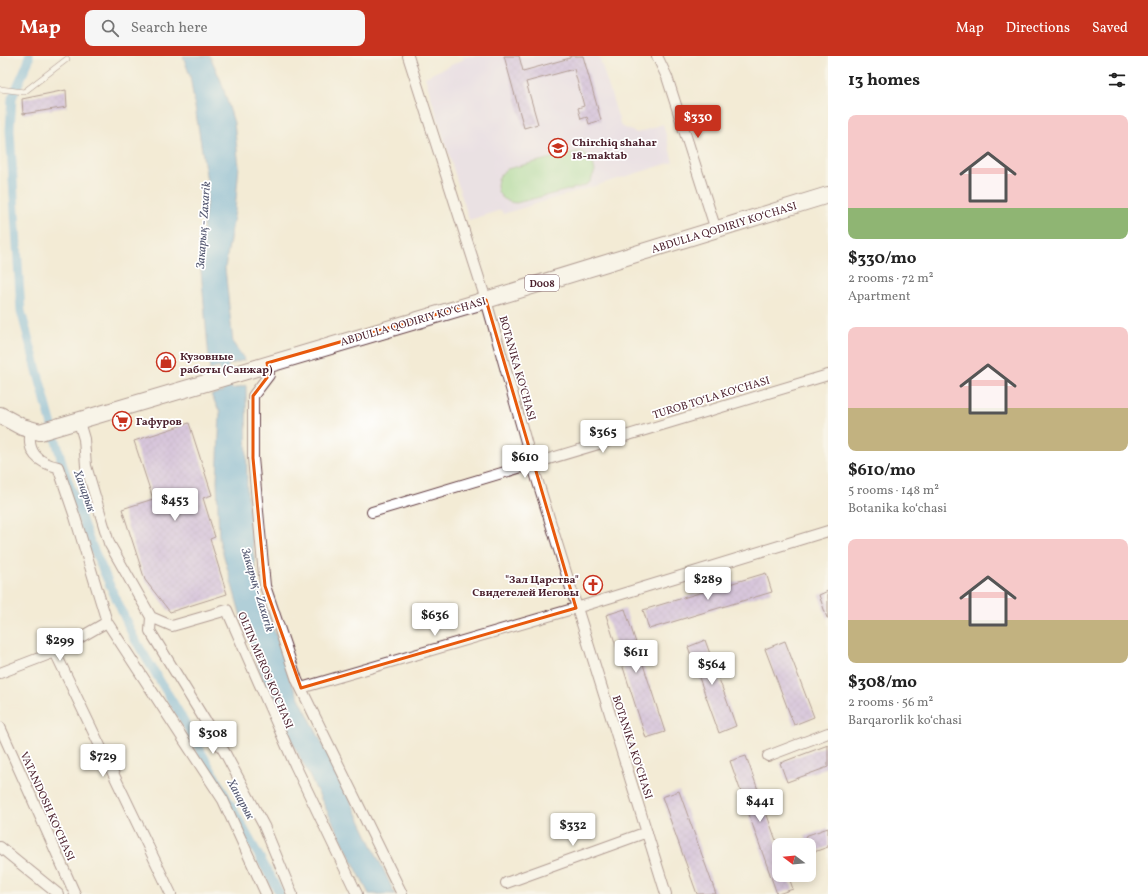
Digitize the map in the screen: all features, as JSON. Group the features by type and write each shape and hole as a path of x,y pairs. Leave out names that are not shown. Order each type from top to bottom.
{"main road":[{"name":"ABDULLA QODIRIY KO‘CHASI","path":"35,431 79,422 261,365 486,300 828,195"},
{"path":"0,416 35,431"}],"street":[{"name":"BOTANIKA KO‘CHASI","path":"408,56 486,300 532,463 666,894"},
{"path":"657,56 667,77 716,230"},
{"path":"261,365 270,375 253,396 253,458 265,586 301,688 402,894"},
{"name":"TUROB TO‘LA KO‘CHASI","path":"372,512 828,375"},
{"path":"79,422 84,439 86,466 109,543 151,617 150,631 232,766 264,826 292,894"},
{"path":"35,431 28,441 34,455 45,464 58,467 107,622 223,800 266,894"},
{"path":"301,688 576,608 828,531"},
{"name":"OLTIN MEROS KO‘CHASI","path":"151,617 172,626 227,610 295,765 357,894"},
{"path":"1,670 55,652 107,622"},
{"path":"55,652 171,894"},
{"name":"VATANDOSH KO‘CHASI","path":"0,728 75,894"},
{"path":"768,756 828,733"},
{"path":"506,883 647,832"},
{"path":"0,847 58,894"}],"lane":[{"path":"2,89 24,92 67,59"}],"highlighted area":[{"path":"486,300 576,608 301,688 265,586 253,458 253,396 269,375 267,363"}],"shaded area":[{"name":"Chirchiq shahar 18-maktab","path":"463,56 599,56 621,126 637,133 663,124 673,162 503,214 501,210 469,220 425,77 464,59"}],"green space":[{"path":"576,152 582,152 592,159 595,171 590,182 584,186 516,203 509,202 500,195 497,184 498,179 507,169"}],"water":[{"path":"183,56 210,56 221,81 234,123 239,166 235,211 225,268 233,343 245,360 210,370 200,260 208,188 190,76"},
{"path":"246,385 247,490 257,586 286,661 290,680 343,784 395,894 369,894 266,690 240,613 219,539 217,480 220,412 211,395"}],"building":[{"path":"504,56 519,56 523,71 570,58 570,56 583,56 601,120 589,124 587,117 581,119 578,108 584,106 574,69 526,82 538,124 524,128"},
{"path":"66,90 67,107 23,114 22,99"},
{"path":"189,423 212,495 203,498 215,537 210,539 227,594 170,612 145,580 122,509 153,499 134,441"},
{"path":"766,573 772,592 649,629 643,610"},
{"path":"828,591 828,618 827,618 819,595"},
{"path":"625,609 665,732 646,738 606,615"},
{"path":"705,640 736,726 719,733 688,647"},
{"path":"785,641 814,717 794,725 765,649"},
{"path":"828,745 828,767 787,782 780,763"},
{"path":"746,756 775,838 772,838 772,880 730,761"},
{"path":"679,791 716,894 697,894 662,797"},
{"path":"828,828 828,847 816,851 816,838 806,838 805,836"},
{"path":"773,882 790,882 793,889 777,894"}],"waterway":[{"name":"Ханарык","path":"29,56 29,60 12,98 10,130 21,311 63,466 88,537 134,638 183,719 280,894"},
{"name":"Закарық - Zaxarik","path":"222,355 229,401"}],"place":[{"name":"Chirchiq shahar 18-maktab","path":"558,148"},
{"name":"Кузовные работы (Санжар)","path":"166,362"},
{"name":"Гафуров","path":"122,421"},
{"name":"\"Зал Царства\" Свидетелей Иеговы","path":"593,585"}]}
